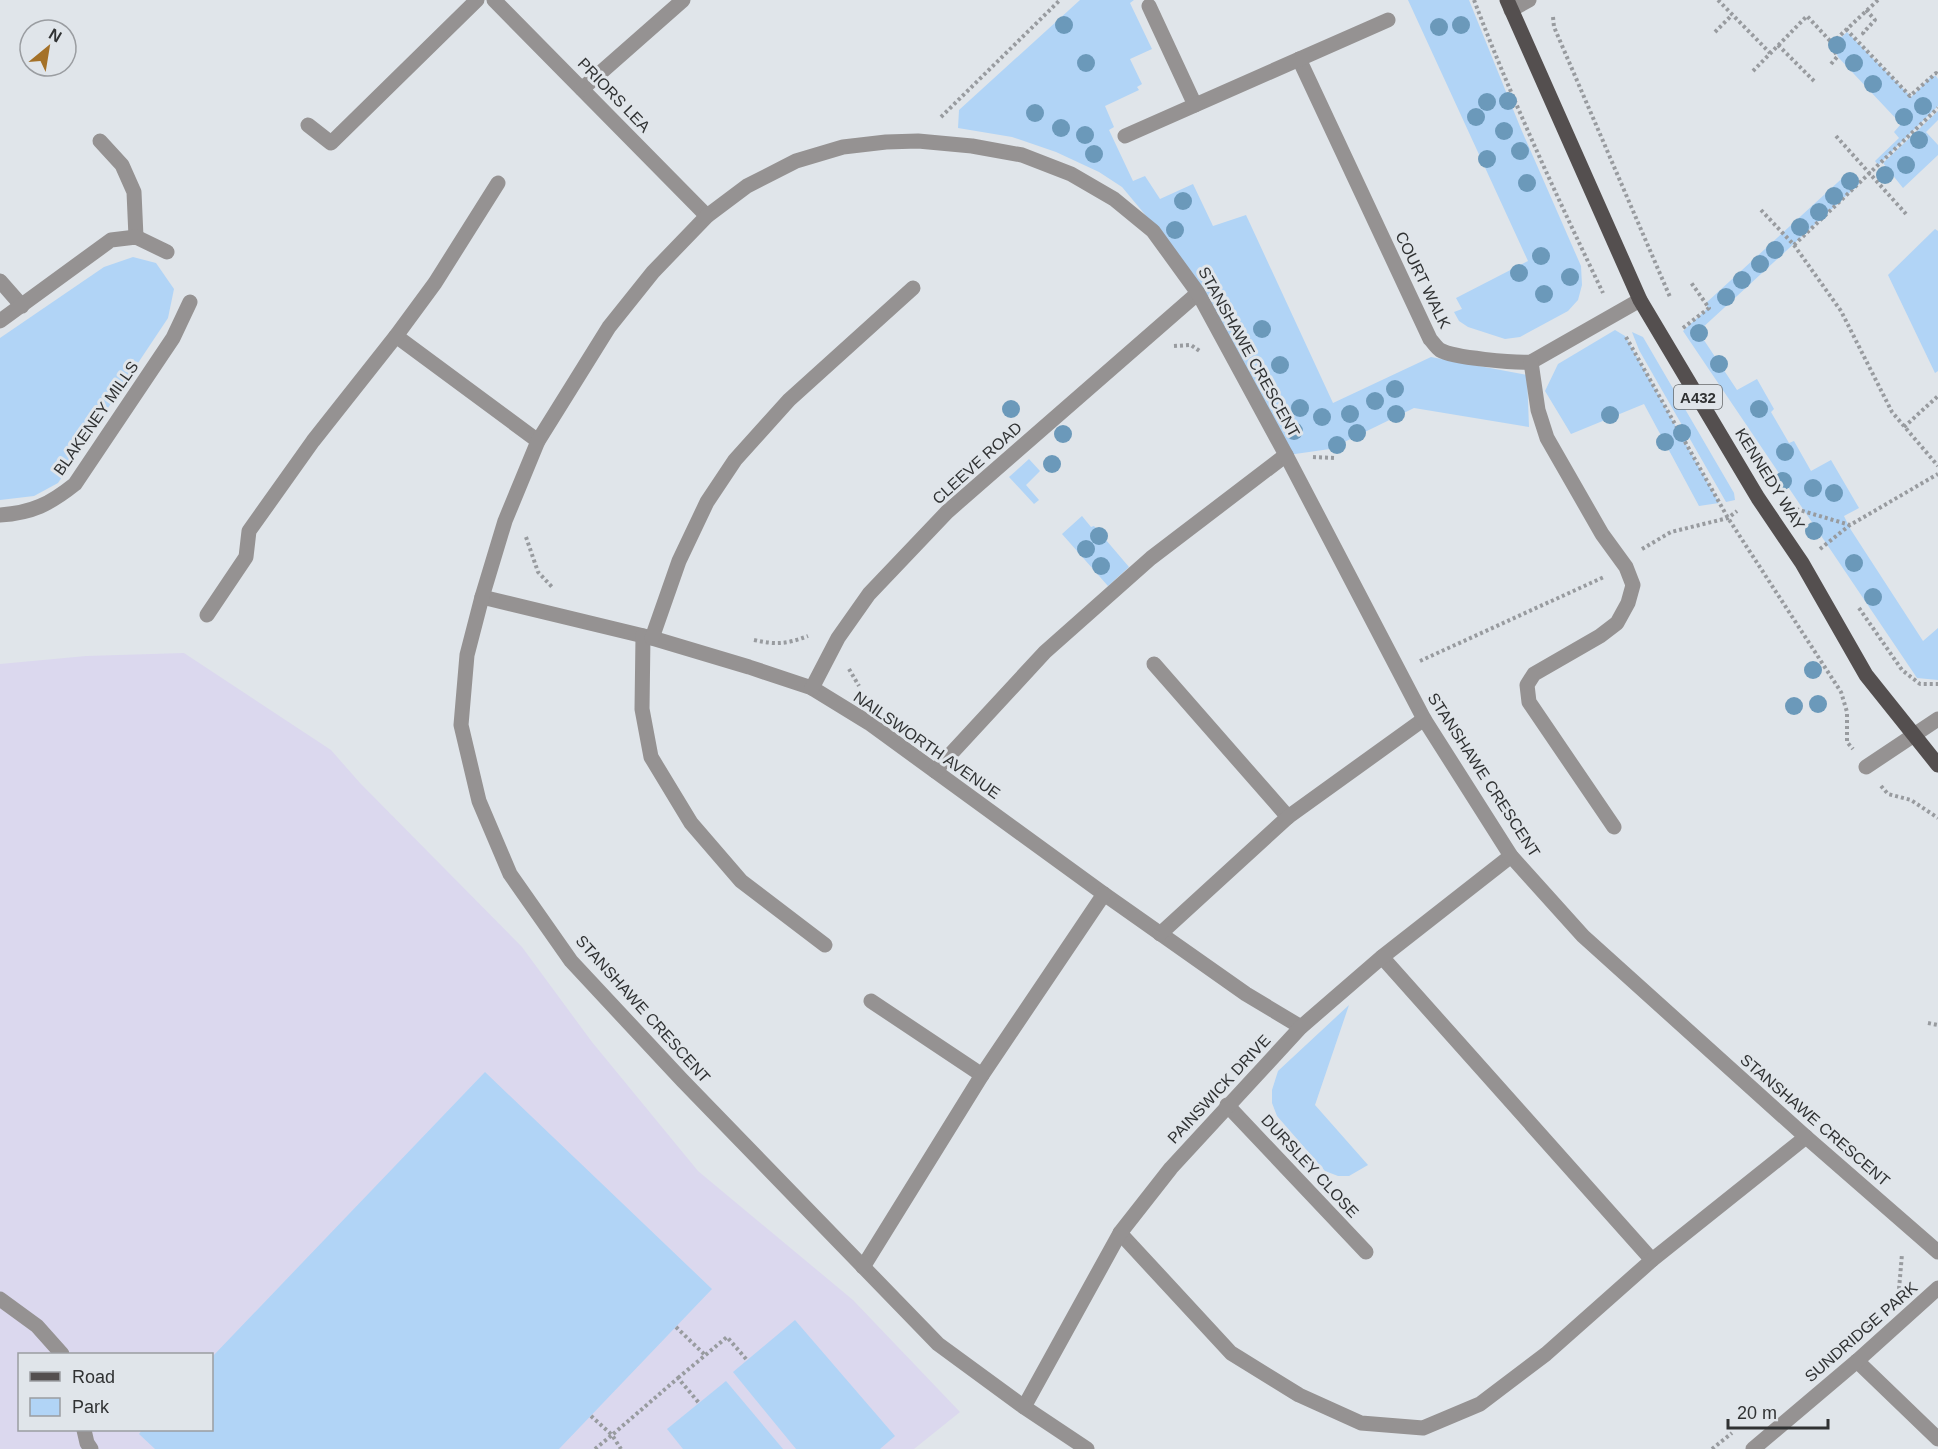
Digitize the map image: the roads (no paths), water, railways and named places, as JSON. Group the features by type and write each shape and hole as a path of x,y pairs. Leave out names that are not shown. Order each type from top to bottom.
{"main road":[{"name":"KENNEDY WAY","path":"1509,5 1640,300 1758,498 1802,563 1866,675 1938,765"}],"street":[{"path":"308,125 331,143 477,0"},
{"name":"PRIORS LEA","path":"494,0 707,216"},
{"path":"582,89 683,0"},
{"path":"1509,5 1529,0"},
{"path":"1149,6 1196,105"},
{"path":"1125,136 1388,20"},
{"name":"COURT WALK","path":"1299,59 1430,339 1440,350 1456,355 1520,363 1531,362"},
{"path":"100,141 122,165 134,192 136,237"},
{"name":"STANSHAWE CRESCENT","path":"1087,1449 1024,1407 938,1344 682,1080 571,960 510,874 479,801 461,724 467,655 505,521 538,441 609,327 652,272 707,216 747,186 796,161 843,147 918,141 972,146 1022,155 1071,174 1114,200 1153,231 1198,293 1286,455 1397,672 1510,856 1583,936 1806,1137 1938,1252"},
{"path":"207,615 246,557 249,531 314,441 435,283 498,183"},
{"path":"0,321 111,240 136,237 167,252"},
{"path":"0,281 22,306"},
{"path":"825,945 741,882 691,823 651,757 642,709 647,637 707,502 735,460 789,400 913,288"},
{"name":"CLEEVE ROAD","path":"812,688 838,638 869,594 947,512 1198,293"},
{"path":"1614,827 1529,702 1527,685 1534,674 1600,636 1617,622 1628,603 1633,585 1626,567 1602,534 1547,438 1538,410 1531,362 1640,300"},
{"name":"BLAKENEY MILLS","path":"0,515 19,514 53,501 75,484 173,338 190,302"},
{"path":"396,336 538,441"},
{"path":"935,771 1045,652 1151,558 1286,455"},
{"name":"NAILSWORTH AVENUE","path":"482,597 647,637 812,688 869,723 1246,994 1302,1027"},
{"path":"1155,664 1288,817"},
{"path":"1160,934 1288,817 1424,719"},
{"path":"1866,767 1938,719"},
{"name":"PAINSWICK DRIVE","path":"1024,1407 1120,1233 1171,1168 1302,1027 1382,957 1510,856"},
{"path":"863,1267 982,1075 1104,894"},
{"path":"1382,957 1652,1260"},
{"path":"871,1001 982,1075"},
{"name":"DURSLEY CLOSE","path":"1227,1106 1366,1252"},
{"path":"1120,1233 1231,1353 1299,1395 1361,1423 1423,1428 1480,1404 1546,1354 1652,1260 1806,1137"},
{"name":"SUNDRIDGE PARK","path":"1753,1449 1857,1361 1938,1288"},
{"path":"0,1299 37,1326 61,1353"},
{"path":"1857,1361 1938,1439"},
{"path":"84,1431 91,1449"}]}
